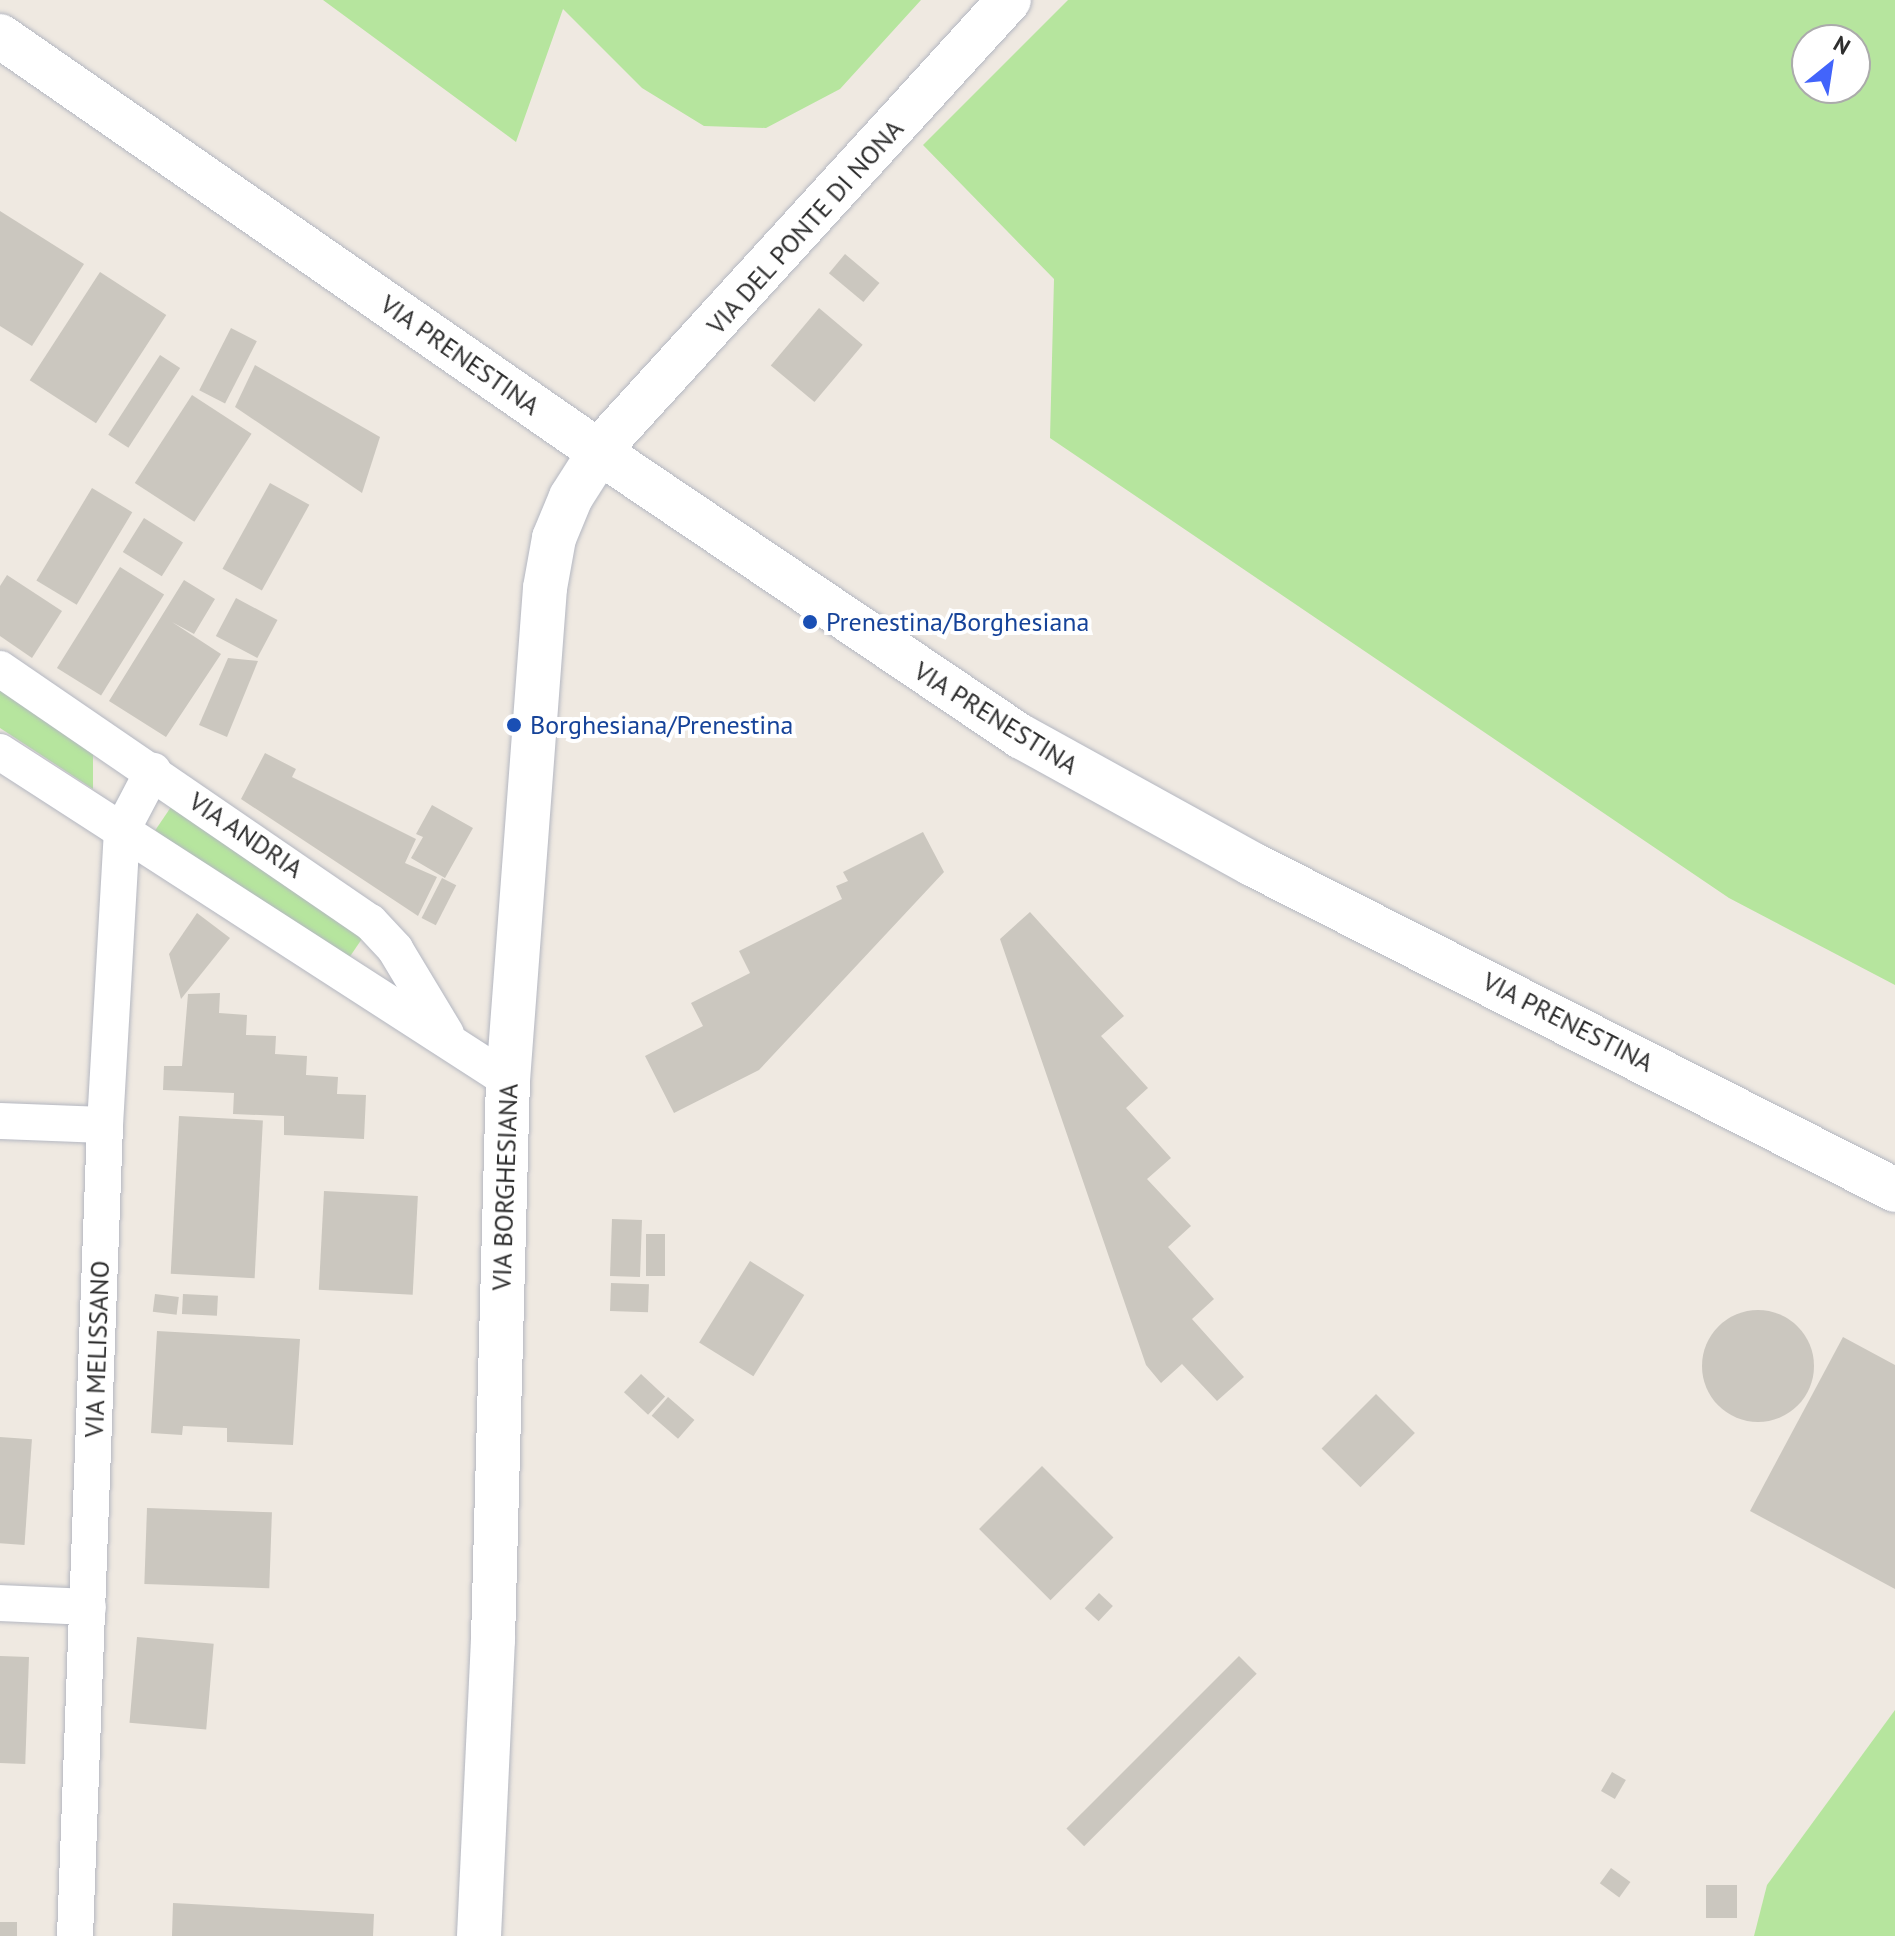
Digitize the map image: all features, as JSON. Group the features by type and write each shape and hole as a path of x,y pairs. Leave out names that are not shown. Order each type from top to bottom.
{"main road":[{"name":"VIA DEL PONTE DI NONA","path":"598,452 1009,0"},
{"name":"VIA PRENESTINA","path":"0,36 598,452 936,681 1127,798 1895,1190"},
{"name":"VIA BORGHESIANA","path":"479,1936 493,1640 508,1080 547,572 566,508 598,452"}],"street":[{"name":"VIA ANDRIA","path":"0,669 370,922 395,949 451,1042"},
{"name":"VIA ANDRIA","path":"0,752 508,1080"},
{"name":"VIA MELISSANO","path":"75,1936 105,1125 122,830 153,771"},
{"path":"0,1121 105,1125"},
{"path":"0,1603 88,1607"}],"green space":[{"path":"323,0 921,0 840,89 766,128 704,126 642,88 563,9 516,142"},
{"path":"1068,0 1895,0 1895,985 1729,898 1050,438 1054,279 923,145"},
{"path":"0,685 93,746 93,789 0,728"},
{"path":"173,804 365,934 347,960 155,831"},
{"path":"1895,1710 1895,1936 1754,1936 1767,1885"}],"building":[{"path":"0,211 84,264 32,346 0,326"},
{"path":"845,254 879,283 863,302 829,273"},
{"path":"100,272 166,315 96,423 30,380"},
{"path":"819,308 863,345 814,402 771,365"},
{"path":"231,328 257,341 225,404 199,390"},
{"path":"160,355 180,368 128,448 108,435"},
{"path":"255,365 380,437 362,493 235,407"},
{"path":"192,395 252,434 194,522 135,483"},
{"path":"270,483 309,505 262,591 222,569"},
{"path":"92,488 132,512 77,605 36,581"},
{"path":"144,518 183,542 162,576 123,552"},
{"path":"120,567 164,595 101,695 57,668"},
{"path":"7,575 62,611 32,658 0,636 0,586"},
{"path":"184,580 215,599 194,634 172,622 221,654 166,737 109,701"},
{"path":"236,598 277,620 257,658 216,636"},
{"path":"228,658 258,661 227,737 199,725"},
{"path":"265,753 296,769 292,777 416,839 405,863 437,877 418,916 241,799"},
{"path":"432,805 473,828 445,878 411,858 423,837 416,834"},
{"path":"923,832 944,872 759,1070 674,1113 645,1056 703,1026 691,1003 750,973 739,951 842,899 836,886 848,881 843,872"},
{"path":"442,878 456,885 436,925 422,918"},
{"path":"1030,912 1124,1016 1101,1036 1148,1088 1126,1108 1171,1158 1147,1179 1191,1226 1168,1247 1214,1299 1192,1319 1244,1377 1217,1401 1182,1364 1161,1383 1146,1365 1000,939"},
{"path":"197,913 230,938 181,999 169,954"},
{"path":"220,993 219,1013 247,1015 246,1035 276,1036 275,1054 307,1056 306,1075 338,1077 337,1094 366,1095 364,1139 284,1135 284,1116 233,1114 234,1093 163,1090 164,1066 182,1066 188,994"},
{"path":"179,1116 263,1120 255,1278 171,1274"},
{"path":"324,1191 418,1196 413,1295 319,1290"},
{"path":"612,1219 642,1220 640,1277 610,1276"},
{"path":"646,1234 665,1234 665,1276 646,1276"},
{"path":"750,1261 804,1295 753,1376 699,1342"},
{"path":"611,1283 649,1284 648,1312 610,1311"},
{"path":"155,1294 179,1297 177,1315 153,1312"},
{"path":"183,1294 218,1296 217,1316 182,1314"},
{"path":"1758,1310 1779,1315 1797,1327 1809,1345 1814,1366 1809,1387 1797,1405 1779,1417 1758,1422 1737,1417 1719,1405 1707,1387 1702,1366 1707,1345 1719,1327 1737,1315"},
{"path":"157,1331 300,1339 293,1445 227,1442 227,1428 183,1426 182,1435 151,1433"},
{"path":"1843,1337 1895,1365 1895,1589 1750,1511"},
{"path":"641,1374 665,1397 648,1415 624,1392"},
{"path":"1376,1394 1415,1433 1360,1487 1322,1448"},
{"path":"668,1397 694,1420 678,1439 652,1416"},
{"path":"0,1437 32,1439 25,1545 0,1543"},
{"path":"1042,1466 1113,1537 1050,1600 979,1529"},
{"path":"147,1508 272,1512 269,1588 144,1584"},
{"path":"1099,1593 1113,1606 1099,1621 1085,1608"},
{"path":"137,1637 214,1644 206,1729 130,1723"},
{"path":"0,1656 29,1657 25,1764 0,1763"},
{"path":"1239,1656 1257,1674 1084,1846 1066,1829"},
{"path":"1612,1772 1626,1780 1615,1799 1601,1791"},
{"path":"1611,1868 1630,1882 1619,1897 1600,1883"},
{"path":"1706,1885 1737,1885 1737,1918 1706,1918"},
{"path":"173,1903 374,1914 373,1936 172,1936"},
{"path":"0,1922 17,1922 17,1936 0,1936"}],"place":[{"name":"Prenestina/Borghesiana","path":"810,622"},
{"name":"Borghesiana/Prenestina","path":"514,725"}]}
